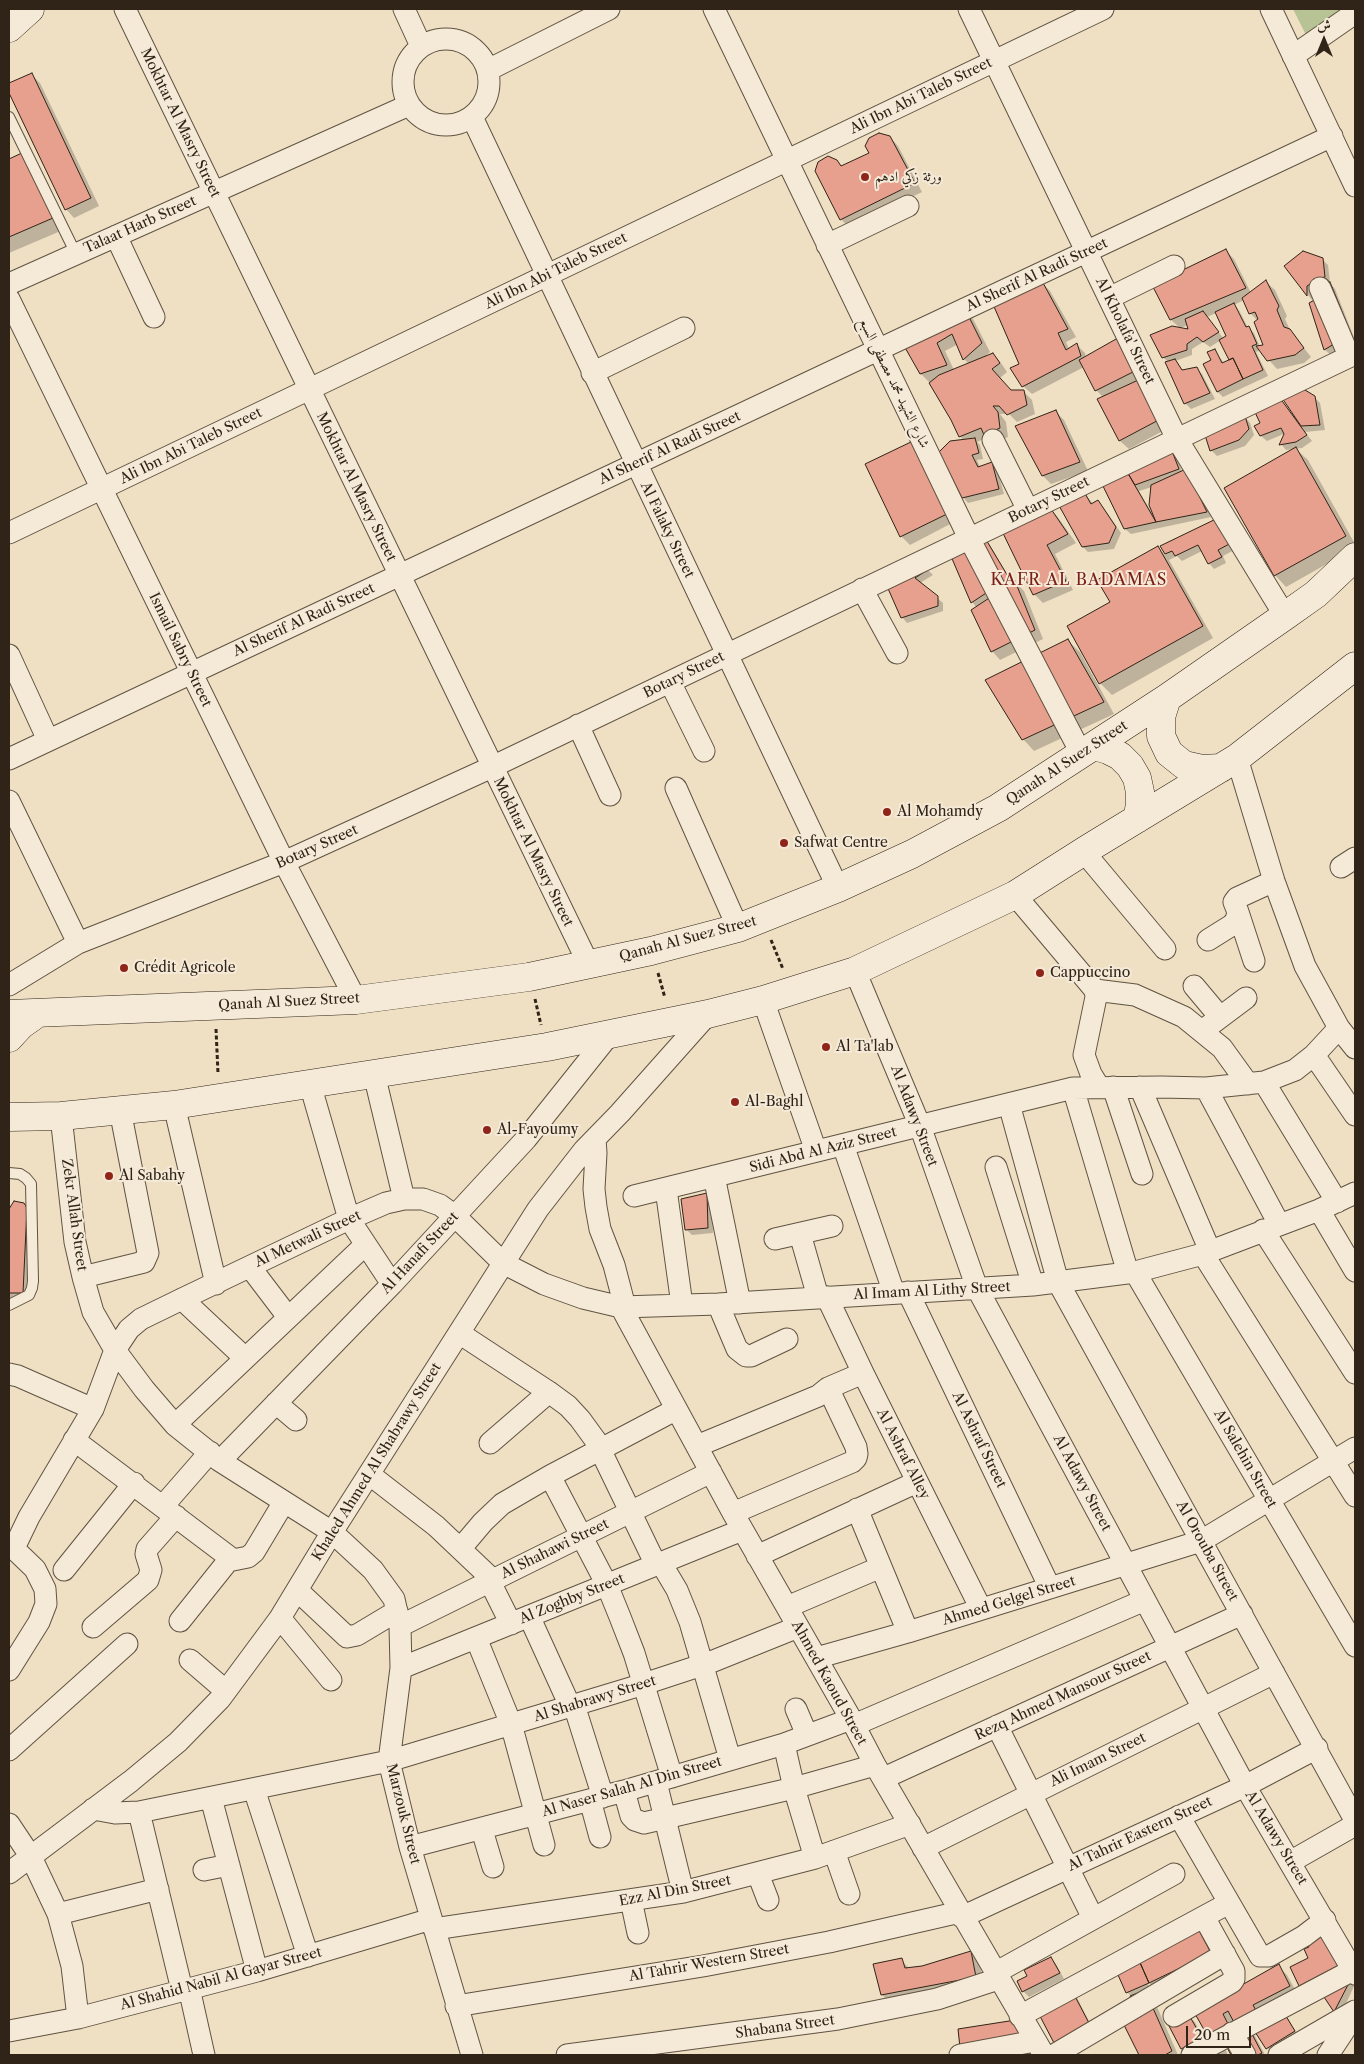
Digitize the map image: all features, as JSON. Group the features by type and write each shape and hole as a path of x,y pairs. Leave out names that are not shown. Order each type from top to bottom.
{"main road":[{"path":"9,28 30,9"},
{"name":"Qanah Al Suez Street","path":"9,1014 356,1000 529,977 651,951 738,928 838,888 912,854 998,808 1167,698 1285,616 1316,594 1355,557"},
{"path":"9,1094 19,1107 35,1117 174,1105 547,1047 708,1014 764,1000 855,971 1015,895 1229,763 1355,666"},
{"path":"1167,698 1160,717 1161,736 1170,753 1184,765 1202,769 1229,763"},
{"path":"1088,750 1108,750 1120,756 1130,766 1137,778 1140,792 1140,806 1137,819"},
{"path":"9,1038 38,1013"}],"street":[{"name":"Mokhtar Al Masry Street","path":"125,9 589,965"},
{"path":"404,9 421,46"},
{"path":"488,70 609,9"},
{"name":"شارع الشهيد محمد مصطفى السبع","path":"714,9 969,538 1088,750"},
{"name":"Al Kholafa' Street","path":"969,9 1177,439 1285,616"},
{"name":"Ali Ibn Abi Taleb Street","path":"9,533 994,61 1081,13 1103,9"},
{"path":"1271,9 1355,186"},
{"path":"1293,56 1355,13"},
{"path":"447,38 460,41 472,48 482,58 488,70 487,96 481,107 472,117 459,123 445,125 430,123 418,116 409,105 403,93 402,80 405,67 411,55 421,46 433,40 447,38"},
{"name":"Talaat Harb Street","path":"9,284 409,105"},
{"name":"Al Falaky Street","path":"472,117 838,888"},
{"name":"Al Sherif Al Radi Street","path":"9,758 1332,136"},
{"path":"827,245 908,206"},
{"path":"116,236 154,317"},
{"path":"1109,298 1174,266"},
{"path":"1320,288 1352,355"},
{"name":"Ismail Sabry Street","path":"9,299 284,862 356,1000"},
{"path":"592,373 684,328"},
{"name":"Botary Street","path":"9,985 78,943 284,862 492,767 1352,355"},
{"path":"992,440 1028,510"},
{"path":"862,589 897,653"},
{"path":"9,655 48,740"},
{"path":"670,682 704,751"},
{"path":"578,725 610,795"},
{"path":"1229,763 1305,966 1339,1028 1355,1046"},
{"path":"676,788 738,928"},
{"path":"9,801 78,943"},
{"path":"1084,852 1165,949"},
{"path":"1254,961 1234,902 1237,898 1274,881"},
{"path":"1015,895 1094,990 1096,997 1084,1055 1090,1074 1106,1087 1142,1174"},
{"path":"1208,940 1232,926 1238,912"},
{"name":"Al Adawy Street","path":"855,971 920,1126 977,1288 1245,1786 1354,1971"},
{"path":"1194,986 1220,1018"},
{"path":"1094,990 1135,995 1184,1018 1222,1048 1256,1083 1337,1202 1355,1271"},
{"path":"1202,1031 1246,998"},
{"path":"764,1000 816,1151"},
{"name":"Khaled Ahmed Al Shabrawy Street","path":"9,1873 131,1781 178,1742 226,1691 298,1591 332,1532 538,1209 584,1150 708,1014"},
{"name":"Sidi Abd Al Aziz Street","path":"634,1196 1073,1088 1206,1088 1256,1083 1295,1070 1314,1055 1339,1028"},
{"name":"Al Hanafi Street","path":"93,1627 148,1580 151,1570 146,1554 147,1549 169,1511 215,1457 276,1403 392,1284 526,1139 609,1035"},
{"path":"1314,1055 1355,1115"},
{"path":"374,1074 404,1199"},
{"path":"310,1084 349,1219 392,1284"},
{"path":"1140,1087 1207,1252 1355,1496"},
{"name":"Al Salehin Street","path":"1073,1088 1131,1272 1355,1646"},
{"path":"1206,1088 1271,1227 1355,1373"},
{"name":"Al Orouba Street","path":"1010,1104 1058,1282 1317,1748 1355,1820"},
{"path":"174,1105 216,1284"},
{"path":"82,1277 144,1262 148,1253 120,1110"},
{"name":"Zekr Allah Street","path":"35,1117 75,1242 82,1277 93,1312 116,1350 144,1390 175,1424 215,1457 332,1532"},
{"name":"Ahmed Kaoud Street","path":"594,1139 596,1153 594,1189 596,1206 600,1229 614,1265 623,1307 675,1410 697,1446 757,1556 879,1772 1040,2048"},
{"name":"Al Ashraf Street","path":"843,1145 901,1292 1050,1588"},
{"path":"1024,1158 989,1169 1033,1285"},
{"path":"714,1176 740,1303"},
{"path":"666,1189 682,1305"},
{"name":"Al Metwali Street","path":"12,1546 16,1544 93,1409 116,1350 129,1329 141,1319 349,1219 386,1203 404,1199 423,1199 440,1205 455,1216 503,1263"},
{"name":"Al Imam Al Lithy Street","path":"503,1263 544,1284 583,1298 623,1307 740,1303 1033,1285 1131,1272 1207,1252 1337,1202"},
{"path":"776,1239 832,1226"},
{"name":"Al Ashraf Alley","path":"800,1234 823,1297 981,1609"},
{"path":"175,1424 365,1245"},
{"path":"250,1267 288,1317"},
{"path":"182,1298 245,1358"},
{"path":"718,1304 737,1349 746,1356 751,1356 787,1339"},
{"path":"459,1332 568,1406 596,1441 659,1564 677,1590 690,1622 730,1759"},
{"path":"697,1446 818,1396 828,1388 863,1373"},
{"path":"9,1374 18,1376 93,1409"},
{"name":"Al Zoghby Street","path":"401,1668 659,1564 852,1462 856,1458 856,1447 828,1388"},
{"path":"490,1443 549,1392"},
{"path":"276,1403 296,1420"},
{"path":"461,1548 483,1522 502,1504 550,1476 675,1410"},
{"path":"74,1440 134,1483 232,1559"},
{"name":"Ahmed Gelgel Street","path":"816,1658 908,1632 1201,1541 1355,1448"},
{"name":"Al Shahawi Street","path":"298,1591 347,1636 358,1636 491,1581 711,1472"},
{"path":"369,1474 406,1501 461,1548 491,1581 520,1620 572,1706 596,1798 600,1837"},
{"path":"550,1476 606,1585 634,1653 644,1684 664,1779 665,1819 683,1892"},
{"path":"757,1556 917,1482"},
{"path":"64,1570 134,1483"},
{"path":"180,1621 228,1561 248,1557 254,1552 284,1502"},
{"path":"857,1509 908,1632"},
{"name":"Marzouk Street","path":"332,1532 373,1570 394,1599 398,1619 401,1668 389,1761 410,1847 472,2055"},
{"path":"9,1670 39,1622 46,1604 45,1589 35,1569 12,1546"},
{"path":"787,1607 881,1567"},
{"name":"Al Naser Salah Al Din Street","path":"410,1847 482,1830 624,1791 852,1722 1145,1600"},
{"name":"Rezq Ahmed Mansour Street","path":"624,1791 631,1816 635,1820 644,1823 794,1788 879,1772 997,1726 1242,1614"},
{"path":"280,1618 331,1680"},
{"name":"Al Shabrawy Street","path":"93,1810 114,1813 139,1812 389,1761 702,1665 798,1627"},
{"path":"476,1638 511,1724 544,1844"},
{"path":"9,1750 127,1644"},
{"path":"190,1660 226,1691"},
{"name":"Ali Imam Street","path":"923,1848 1274,1673"},
{"path":"796,1709 807,1735"},
{"path":"997,1726 1093,1918"},
{"path":"784,1744 794,1788 825,1855 848,1894"},
{"name":"Al Tahrir Eastern Street","path":"961,1914 1245,1786 1317,1748"},
{"path":"254,1789 308,1956"},
{"path":"211,1798 257,1971"},
{"path":"139,1812 158,1889 204,2055"},
{"path":"1179,1816 1258,1953 1264,1957 1269,1956 1304,1936 1325,1920"},
{"path":"9,1824 31,1857 58,1914 72,1966 78,2018"},
{"name":"Ezz Al Din Street","path":"432,1924 683,1892 825,1855 910,1824"},
{"path":"1290,1862 1355,1824"},
{"path":"482,1830 493,1867"},
{"path":"204,1870 229,1865"},
{"path":"758,1874 768,1900"},
{"name":"Shabana Street","path":"567,2055 838,2019 937,1999 997,1976 1093,1918 1174,1874"},
{"path":"58,1914 158,1889"},
{"path":"631,1900 638,1933"},
{"path":"1020,2016 1229,1903"},
{"name":"Al Tahrir Western Street","path":"456,2006 703,1966 961,1914"},
{"path":"1174,2016 1232,1982 1234,1979 1234,1971 1204,1917"},
{"name":"Al Shahid Nabil Al Gayar Street","path":"9,2031 78,2018 432,1924"},
{"path":"1054,2055 1225,1954"},
{"path":"1192,2055 1354,1971"},
{"path":"1279,2055 1355,2012"},
{"path":"1328,2055 1355,2012"},
{"path":"1232,2033 1245,2055"},
{"path":"960,2055 1040,2048"}],"lane":[{"path":"9,117 76,254"},
{"path":"9,1173 20,1174 31,1184 32,1281 32,1288 28,1295 9,1305"}],"path":[{"path":"763,918 792,991"},
{"path":"651,951 672,1021"},
{"path":"529,977 547,1047"},
{"path":"215,1006 220,1098"}],"green space":[{"path":"1293,9 1345,9 1307,37"}],"building":[{"path":"32,73 91,198 65,210 9,93 9,83"},
{"name":"ورثة زكي ادهم","path":"879,133 890,136 915,183 840,220 815,171 818,162 828,156 837,160 841,166 869,153 865,146 869,138"},
{"path":"24,152 53,218 9,237 9,159"},
{"path":"1226,249 1246,288 1170,320 1152,285"},
{"path":"1303,251 1323,258 1325,277 1307,286 1307,296 1284,266"},
{"path":"1266,280 1279,306 1277,310 1284,327 1290,329 1304,348 1295,355 1267,361 1256,346 1263,345 1254,322 1258,319 1255,312 1249,314 1242,298"},
{"path":"1042,281 1068,329 1058,333 1066,350 1077,343 1081,356 1022,387 1010,368 1019,364 992,302"},
{"path":"1330,282 1351,334 1324,350 1309,303 1318,298 1315,285"},
{"path":"1234,303 1246,327 1249,326 1257,344 1252,346 1263,370 1243,379 1233,358 1229,360 1219,340 1226,336 1215,312"},
{"path":"963,305 982,343 963,360 952,334 937,343 947,365 920,374 899,337"},
{"path":"1203,311 1219,332 1203,342 1197,337 1187,344 1187,350 1162,358 1150,335 1172,326 1188,329 1185,319"},
{"path":"1132,330 1147,365 1095,391 1079,360"},
{"path":"1215,349 1222,363 1233,358 1243,379 1217,392 1203,364 1211,360 1207,352"},
{"path":"993,353 1000,363 992,369 1011,390 1024,390 1027,405 1007,415 999,406 993,406 998,412 1000,428 984,435 981,428 959,437 929,383 939,375"},
{"path":"1175,359 1182,370 1197,367 1210,393 1184,404 1165,362"},
{"path":"1147,376 1170,414 1119,441 1097,399"},
{"path":"1300,387 1315,396 1320,425 1301,426 1280,395"},
{"path":"1277,394 1307,435 1296,442 1279,445 1284,434 1281,428 1260,436 1254,426 1260,423 1253,408"},
{"path":"1056,410 1080,462 1042,476 1015,426"},
{"path":"1245,416 1249,429 1239,440 1210,451 1204,432"},
{"path":"975,438 979,453 972,455 978,467 992,462 999,489 962,498 939,452 950,441"},
{"path":"913,441 947,514 900,537 865,464"},
{"path":"1170,446 1179,469 1135,485 1126,470"},
{"path":"1296,447 1346,536 1274,576 1224,488"},
{"path":"1186,469 1207,512 1156,522 1149,505 1151,485"},
{"path":"1126,470 1156,522 1124,529 1101,482"},
{"path":"1083,490 1091,504 1098,500 1116,527 1109,543 1082,547 1057,502"},
{"path":"1049,506 1068,534 1047,545 1066,581 1033,595 1000,527"},
{"path":"1220,517 1233,542 1218,550 1222,557 1208,564 1198,545 1175,556 1172,551 1165,554 1160,546"},
{"path":"985,538 1009,578 971,603 950,554"},
{"path":"1158,546 1203,626 1099,684 1067,626 1110,602 1097,580"},
{"path":"929,569 915,578 938,596 938,606 901,618 886,584"},
{"path":"1015,581 1035,630 991,652 971,610"},
{"path":"1068,639 1104,702 1022,740 985,680"},
{"path":"707,1193 708,1228 685,1230 681,1199"},
{"path":"14,1201 24,1203 27,1208 23,1293 9,1293 9,1209"},
{"path":"1193,1919 1211,1953 1149,1983 1134,1949"},
{"path":"1323,1927 1341,1964 1299,1986 1290,1967 1308,1958 1304,1949 1309,1947 1304,1936"},
{"path":"1134,1949 1149,1983 1126,1993 1111,1959"},
{"path":"971,1951 976,1977 881,1995 873,1964 902,1958 905,1968 922,1966"},
{"path":"1051,1957 1060,1973 1022,1992 1017,1981 1027,1976 1024,1970"},
{"path":"1279,1964 1290,1986 1253,2005 1259,2016 1237,2028 1228,2011 1223,2014 1228,2024 1207,2035 1194,2012"},
{"path":"1351,1979 1334,2012 1314,1982"},
{"path":"1067,1981 1089,2023 1054,2043 1031,1999"},
{"path":"1145,1990 1172,2051 1165,2055 1139,2055 1124,2025 1133,2004 1130,1996"},
{"path":"1278,2003 1295,2031 1266,2049 1248,2021"},
{"path":"1189,2015 1202,2038 1181,2049 1169,2026"},
{"path":"1022,2019 1028,2036 960,2048 958,2029"},
{"path":"1245,2021 1262,2053 1258,2055 1231,2055 1220,2034"}],"place":[{"name":"ورثة زكي ادهم","path":"865,177"},
{"name":"Al Mohamdy","path":"887,812"},
{"name":"Safwat Centre","path":"784,843"},
{"name":"Crédit Agricole","path":"124,968"},
{"name":"Cappuccino","path":"1040,973"},
{"name":"Al Ta'lab","path":"826,1047"},
{"name":"Al-Baghl","path":"735,1102"},
{"name":"Al-Fayoumy","path":"487,1130"},
{"name":"Al Sabahy","path":"109,1176"}],"district":[{"name":"KAFR AL BADAMAS","path":"1079,580"}]}
